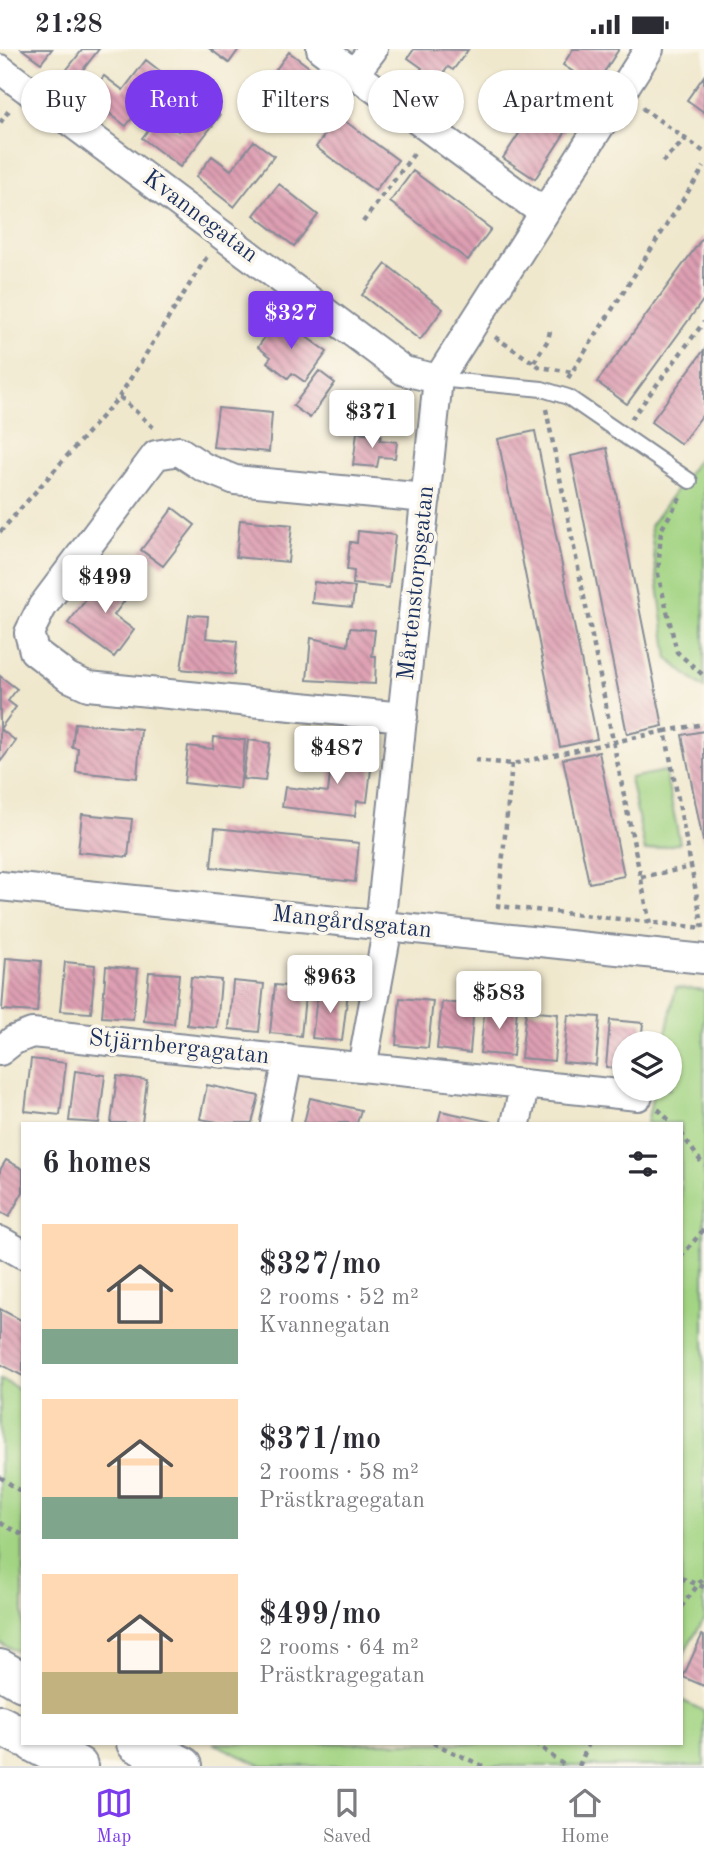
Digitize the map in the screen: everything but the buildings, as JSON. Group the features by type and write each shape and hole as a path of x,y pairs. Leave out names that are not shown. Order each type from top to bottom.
{"main road":[{"path":"0,1669 21,1681"},
{"path":"0,1725 21,1736"},
{"path":"38,1745 78,1766"},
{"path":"140,1745 183,1766"}],"street":[{"path":"321,49 349,70"},
{"path":"368,84 354,74 373,49"},
{"name":"Mårtenstorpsgatan","path":"636,70 649,49"},
{"name":"Kvannegatan","path":"0,69 404,371 438,379"},
{"path":"435,133 544,213"},
{"name":"Mårtenstorpsgatan","path":"384,926 438,379 595,133"},
{"path":"403,717 88,686 68,677 34,650 29,633 42,607 156,455 179,451 203,467 235,480 426,498"},
{"name":"Mangårdsgatan","path":"0,886 704,960"},
{"path":"362,1067 384,926"},
{"name":"Stjärnbergagatan","path":"0,1051 14,1040 32,1033 612,1093"},
{"path":"275,1122 288,1059"},
{"path":"516,1122 525,1084"},
{"path":"0,1241 21,1253"}],"lane":[{"path":"438,379 542,390 568,397 622,431 690,481"}],"path":[{"path":"638,105 704,152"},
{"path":"363,222 429,133"},
{"path":"662,162 686,139"},
{"path":"558,394 704,167"},
{"path":"0,532 67,460 119,397 221,233"},
{"path":"473,322 540,367 572,372"},
{"path":"622,431 704,322"},
{"path":"534,362 548,340 550,331"},
{"path":"542,390 615,741 655,954"},
{"path":"119,397 179,451"},
{"path":"690,481 661,530 658,574 677,652 704,676"},
{"path":"475,759 512,764 704,724"},
{"path":"512,764 498,906 704,928 665,731"},
{"path":"641,877 692,867"},
{"path":"683,1136 704,1166"},
{"path":"683,1255 704,1229"},
{"path":"0,1477 21,1492"},
{"path":"0,1523 21,1534"},
{"path":"683,1605 701,1587 704,1577"},
{"path":"683,1579 701,1587"},
{"path":"437,1745 483,1766"},
{"path":"538,1745 565,1766"},
{"path":"579,1766 588,1745"}],"green space":[{"path":"704,451 704,689 668,659 650,526"},
{"path":"665,771 680,843 645,851 630,778"},
{"path":"676,987 704,990 704,1619 683,1655 683,1122 647,1122 652,1101 682,1101 682,1031 667,1031"},
{"path":"0,1379 21,1390 21,1653 0,1643"},
{"path":"683,1701 704,1711 704,1766 262,1766 217,1745 683,1745"}]}
